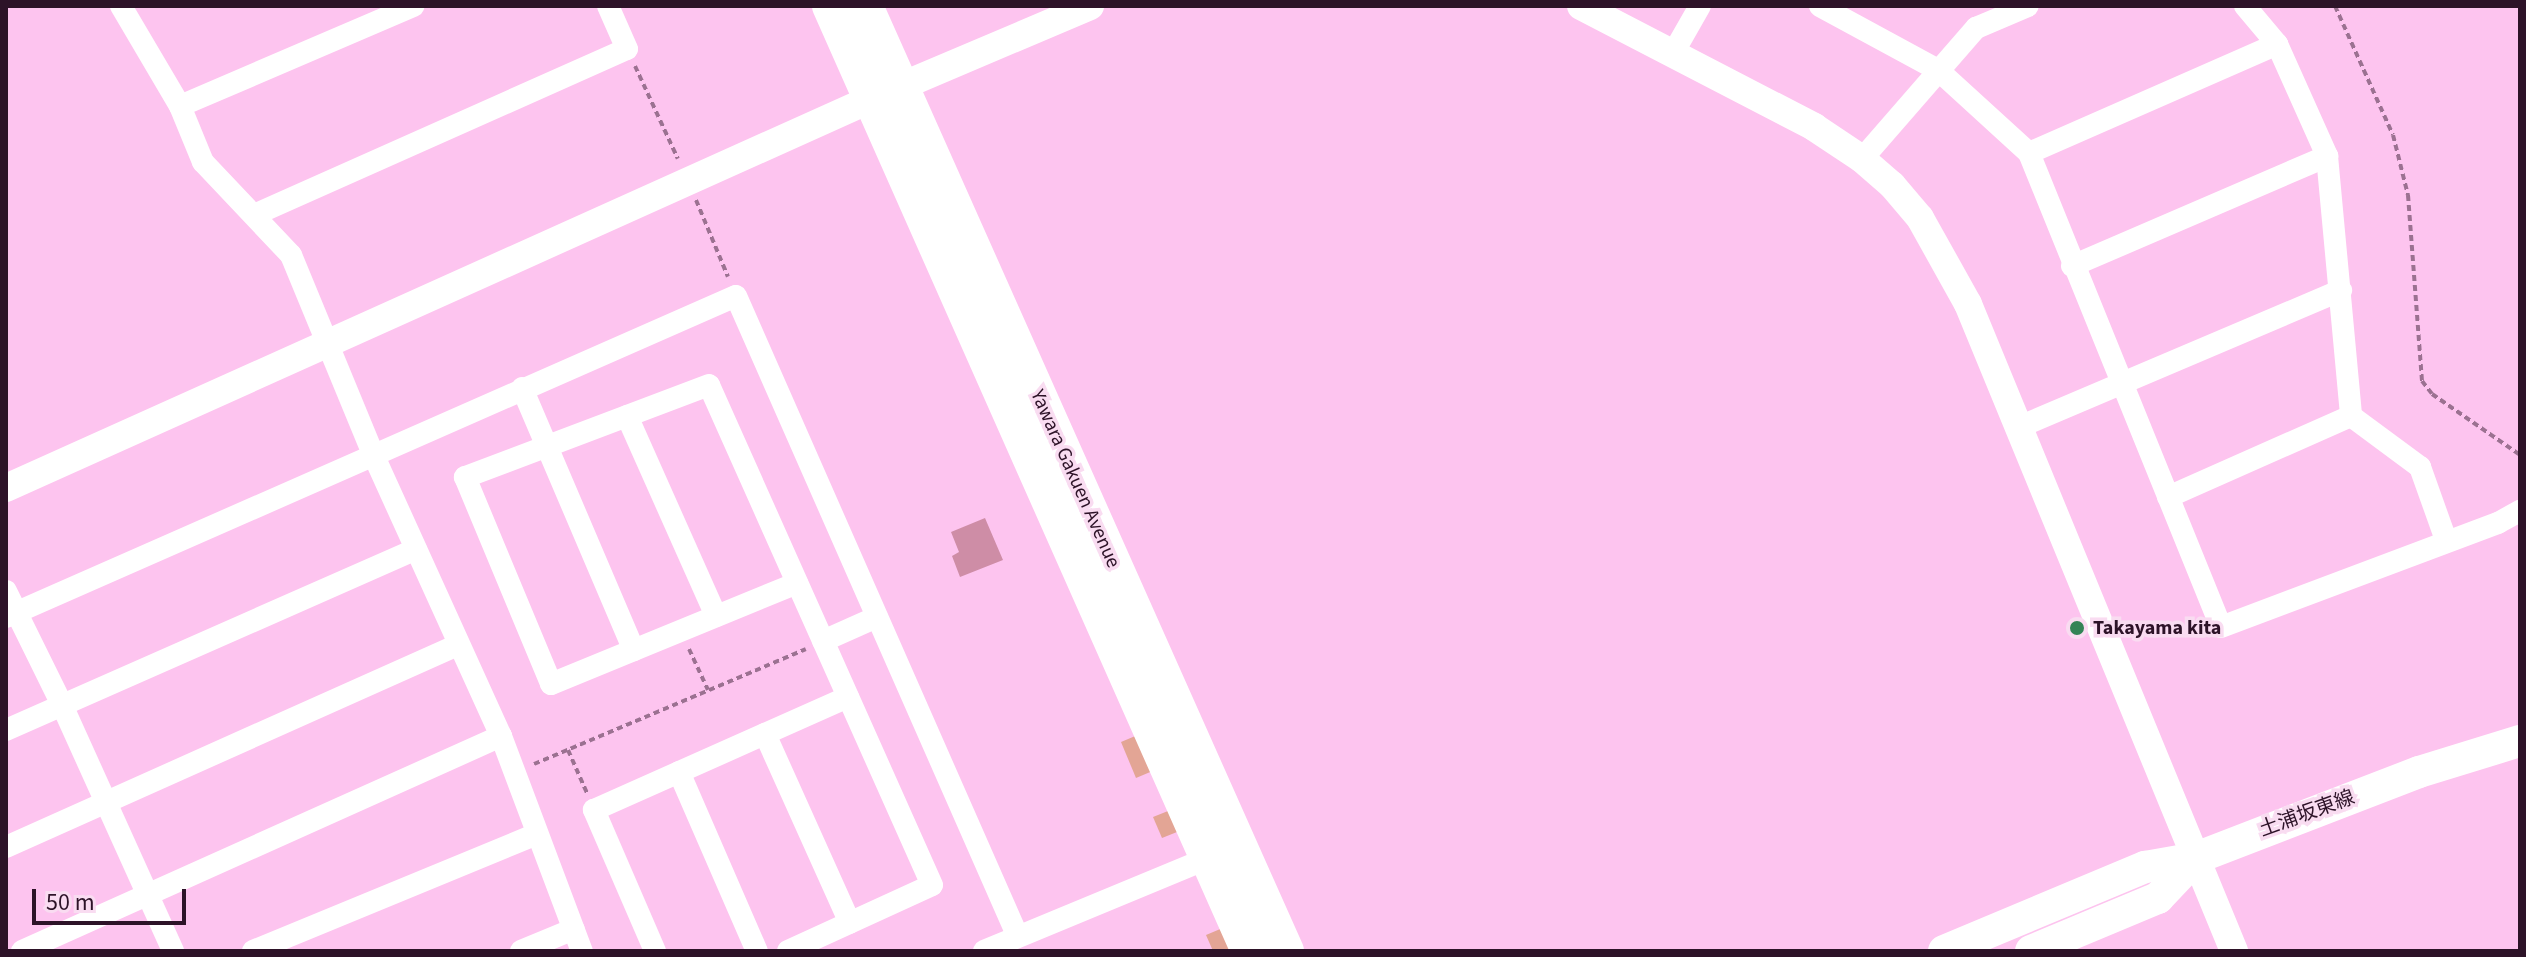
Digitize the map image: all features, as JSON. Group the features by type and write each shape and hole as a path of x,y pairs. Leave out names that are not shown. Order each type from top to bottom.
{"main road":[{"name":"Yawara Gakuen Avenue","path":"830,6 886,93 1286,951"},
{"name":"Yawara Gakuen Avenue","path":"865,6 886,93 1249,951"},
{"name":"土浦坂東線","path":"2196,858 2419,772 2520,741"},
{"path":"1944,951 2145,867 2196,858"},
{"path":"2031,951 2158,898 2196,858"}],"street":[{"path":"121,6 180,106 203,162 291,255 373,454 501,736 582,951"},
{"path":"180,106 413,6"},
{"path":"254,215 627,49 608,6"},
{"path":"6,488 886,93 1090,6"},
{"path":"1581,6 1814,127 1862,159 1892,185 1920,218 1945,257 2019,427 2234,951"},
{"path":"1672,55 1700,6"},
{"path":"1862,159 1976,28 2028,6"},
{"path":"2245,6 2277,44 2327,156 2351,416 2420,467 2446,540"},
{"path":"1833,9 1938,70 2029,153 2072,266 2221,627 2498,523 2520,511"},
{"path":"2029,153 2277,44"},
{"path":"2072,266 2327,156"},
{"path":"2019,427 2341,290"},
{"path":"12,614 736,296 1018,937"},
{"path":"788,951 932,885 709,385 465,477 551,684 797,583"},
{"path":"522,388 634,650"},
{"path":"627,416 716,616"},
{"path":"2168,497 2351,416"},
{"path":"6,730 416,549"},
{"path":"6,591 12,614 62,705 173,951"},
{"path":"823,641 877,617"},
{"path":"6,847 459,644"},
{"path":"655,951 594,810 848,697"},
{"path":"765,734 850,923"},
{"path":"22,951 501,736"},
{"path":"679,772 757,951"},
{"path":"253,951 537,834"},
{"path":"984,951 1208,858"},
{"path":"521,951 574,929"}],"path":[{"path":"2335,6 2388,122 2404,180 2422,381 2432,394 2520,455"},
{"path":"680,631 708,690"},
{"path":"514,773 823,641"},
{"path":"568,750 594,810"}],"shaded area":[{"path":"1140,734 1155,770 1136,778 1121,742"},
{"path":"1173,809 1182,830 1162,838 1153,817"},
{"path":"1225,927 1235,951 1213,951 1206,935"}],"building":[{"path":"985,518 1003,560 960,577 952,556 959,552 951,532"}],"place":[{"name":"Takayama kita","path":"2077,628"}]}
